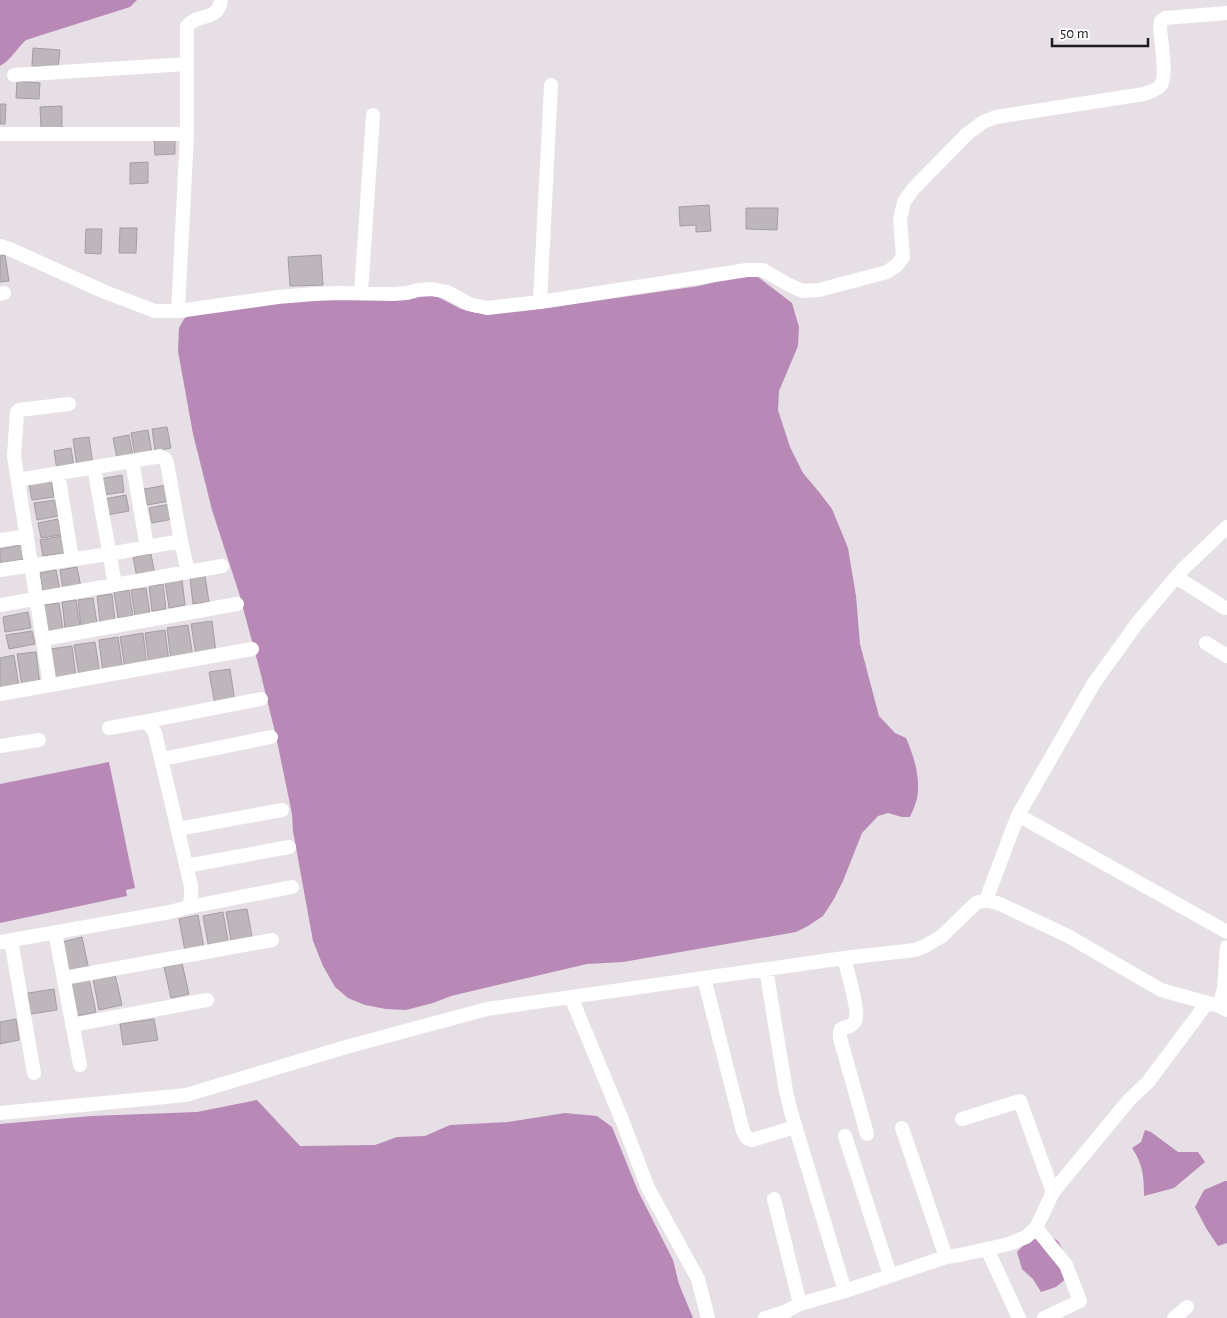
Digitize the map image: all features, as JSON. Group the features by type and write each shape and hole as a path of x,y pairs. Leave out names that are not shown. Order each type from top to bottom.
{"street":[{"path":"178,311 187,134 188,26 191,21 212,15 218,10 221,0"},
{"path":"0,246 129,302 155,311 178,311 314,294 393,294 432,289 447,292 469,304 486,308 540,302 747,270 764,270 803,291 819,290 887,272 897,265 903,256 900,219 904,202 913,189 967,134 983,122 996,118 1144,94 1162,84 1164,75 1161,21 1165,18 1227,13"},
{"path":"14,75 187,64"},
{"path":"540,302 551,84"},
{"path":"361,293 373,115"},
{"path":"0,134 187,134"},
{"path":"50,685 14,456 19,410 69,404"},
{"path":"18,480 160,456 166,459 188,572"},
{"path":"132,461 147,547"},
{"path":"94,467 115,585"},
{"path":"58,473 72,559"},
{"path":"986,900 1018,814 1094,683 1138,622 1176,576 1227,527"},
{"path":"0,540 27,536"},
{"path":"0,570 181,541"},
{"path":"0,605 222,566"},
{"path":"1176,576 1226,608"},
{"path":"43,638 238,604"},
{"path":"1206,643 1227,656"},
{"path":"0,694 252,649"},
{"path":"109,728 261,699"},
{"path":"143,722 150,725 155,733 162,759 191,886 189,907"},
{"path":"162,759 270,737"},
{"path":"0,746 39,740"},
{"path":"178,829 282,810"},
{"path":"1018,814 1227,932"},
{"path":"186,866 289,847"},
{"path":"34,1072 6,941 170,912 292,887"},
{"path":"0,1113 186,1095 346,1047 487,1009 844,958 915,950 942,936 976,903 986,900 1000,904 1068,936 1161,990 1218,1006"},
{"path":"55,932 80,1065"},
{"path":"64,978 272,940"},
{"path":"765,1318 785,1312 800,1304 946,1257 1009,1244 1026,1237 1036,1228 1053,1192 1129,1100 1218,1006 1224,989 1227,947"},
{"path":"844,958 856,1006 856,1016 855,1022 841,1029 840,1038 867,1134"},
{"path":"766,969 786,1091 795,1127 845,1291"},
{"path":"704,978 747,1138 752,1140 795,1127"},
{"path":"571,997 648,1188 698,1279 708,1318"},
{"path":"72,1025 208,1000"},
{"path":"962,1119 1020,1100 1053,1192"},
{"path":"902,1128 946,1257"},
{"path":"845,1136 890,1276"},
{"path":"774,1200 800,1304"},
{"path":"1036,1228 1066,1265 1080,1301 1044,1318"},
{"path":"987,1249 1018,1318"},
{"path":"1174,1318 1187,1307"}],"shaded area":[{"path":"0,0 137,0 130,7 26,40 0,66"},
{"path":"743,275 758,277 792,303 799,327 798,346 779,391 778,410 790,447 803,473 832,509 848,548 856,596 860,644 879,716 895,733 906,738 918,777 916,804 910,817 888,813 878,816 862,833 843,881 823,916 796,932 623,962 587,964 451,996 406,1010 365,1005 348,998 335,987 323,966 313,941 293,831 292,814 276,736 239,593 212,510 193,434 178,351 179,328 184,319 190,315 300,300 425,295 438,297 461,309 476,313 547,308 699,286"},
{"path":"109,762 135,888 126,890 127,896 0,923 0,784"},
{"path":"257,1100 300,1146 375,1145 397,1137 425,1136 450,1125 508,1122 565,1113 597,1116 612,1127 638,1191 673,1260 679,1284 693,1318 0,1318 0,1124 91,1116 197,1112"},
{"path":"1145,1130 1151,1132 1178,1152 1198,1152 1205,1162 1174,1188 1144,1196 1142,1171 1139,1160 1132,1148 1141,1142"},
{"path":"1227,1181 1227,1243 1218,1246 1195,1207 1204,1190"},
{"path":"1048,1235 1058,1241 1068,1260 1068,1277 1056,1287 1041,1292 1033,1279 1022,1269 1017,1252 1029,1239"}],"building":[{"path":"33,48 60,50 58,68 32,66"},
{"path":"17,81 40,83 39,99 16,98"},
{"path":"0,104 6,104 5,124 0,124"},
{"path":"62,106 62,127 41,128 40,107"},
{"path":"175,136 175,154 155,155 154,137"},
{"path":"148,162 148,183 130,184 130,163"},
{"path":"709,205 711,231 696,232 696,225 680,226 679,207"},
{"path":"746,208 778,208 777,230 746,229"},
{"path":"120,228 137,228 136,253 119,253"},
{"path":"86,229 102,229 101,254 85,253"},
{"path":"5,255 9,281 0,282 0,256"},
{"path":"321,255 323,285 290,286 288,257"},
{"path":"167,427 171,448 155,451 152,429"},
{"path":"148,430 152,453 135,456 131,433"},
{"path":"129,435 133,456 117,459 113,438"},
{"path":"89,437 93,465 77,467 73,439"},
{"path":"71,448 74,467 57,470 54,451"},
{"path":"122,475 124,492 103,495 100,479"},
{"path":"51,480 54,497 32,500 29,484"},
{"path":"167,485 170,501 147,505 144,489"},
{"path":"126,495 129,511 107,515 104,499"},
{"path":"55,500 58,516 37,520 34,503"},
{"path":"170,504 173,519 152,523 149,508"},
{"path":"58,519 61,535 41,538 38,523"},
{"path":"62,536 65,553 43,556 40,540"},
{"path":"22,545 25,559 0,563 0,549"},
{"path":"151,554 155,575 137,578 133,557"},
{"path":"77,567 81,587 63,590 60,570"},
{"path":"56,570 60,590 43,593 40,573"},
{"path":"205,576 209,602 193,604 190,578"},
{"path":"182,579 185,605 169,608 165,581"},
{"path":"163,584 166,609 152,611 149,586"},
{"path":"146,588 150,614 135,616 131,590"},
{"path":"129,590 133,616 118,618 114,592"},
{"path":"112,594 115,620 100,622 97,596"},
{"path":"93,598 97,623 81,625 78,600"},
{"path":"76,600 80,625 65,628 62,602"},
{"path":"59,603 63,629 48,631 44,605"},
{"path":"28,612 31,628 5,632 3,617"},
{"path":"212,621 216,653 196,656 191,624"},
{"path":"188,625 193,657 171,661 167,628"},
{"path":"165,630 169,662 149,665 145,633"},
{"path":"32,631 35,644 9,649 6,635"},
{"path":"143,633 147,666 125,669 120,637"},
{"path":"118,637 123,671 103,674 99,640"},
{"path":"95,642 100,674 79,676 74,645"},
{"path":"72,646 76,677 54,681 50,649"},
{"path":"36,652 40,685 22,687 17,654"},
{"path":"14,655 19,687 0,689 0,658"},
{"path":"230,669 235,702 215,705 209,672"},
{"path":"247,909 253,942 232,946 226,912"},
{"path":"223,912 229,946 209,949 203,916"},
{"path":"198,915 204,948 185,951 179,919"},
{"path":"82,937 89,970 69,974 62,942"},
{"path":"182,963 189,994 171,998 164,967"},
{"path":"115,974 122,1005 99,1010 93,979"},
{"path":"89,979 96,1012 77,1016 70,984"},
{"path":"54,989 57,1010 25,1015 22,994"},
{"path":"16,1019 19,1040 0,1044 0,1022"},
{"path":"154,1019 158,1040 123,1045 120,1024"}]}
